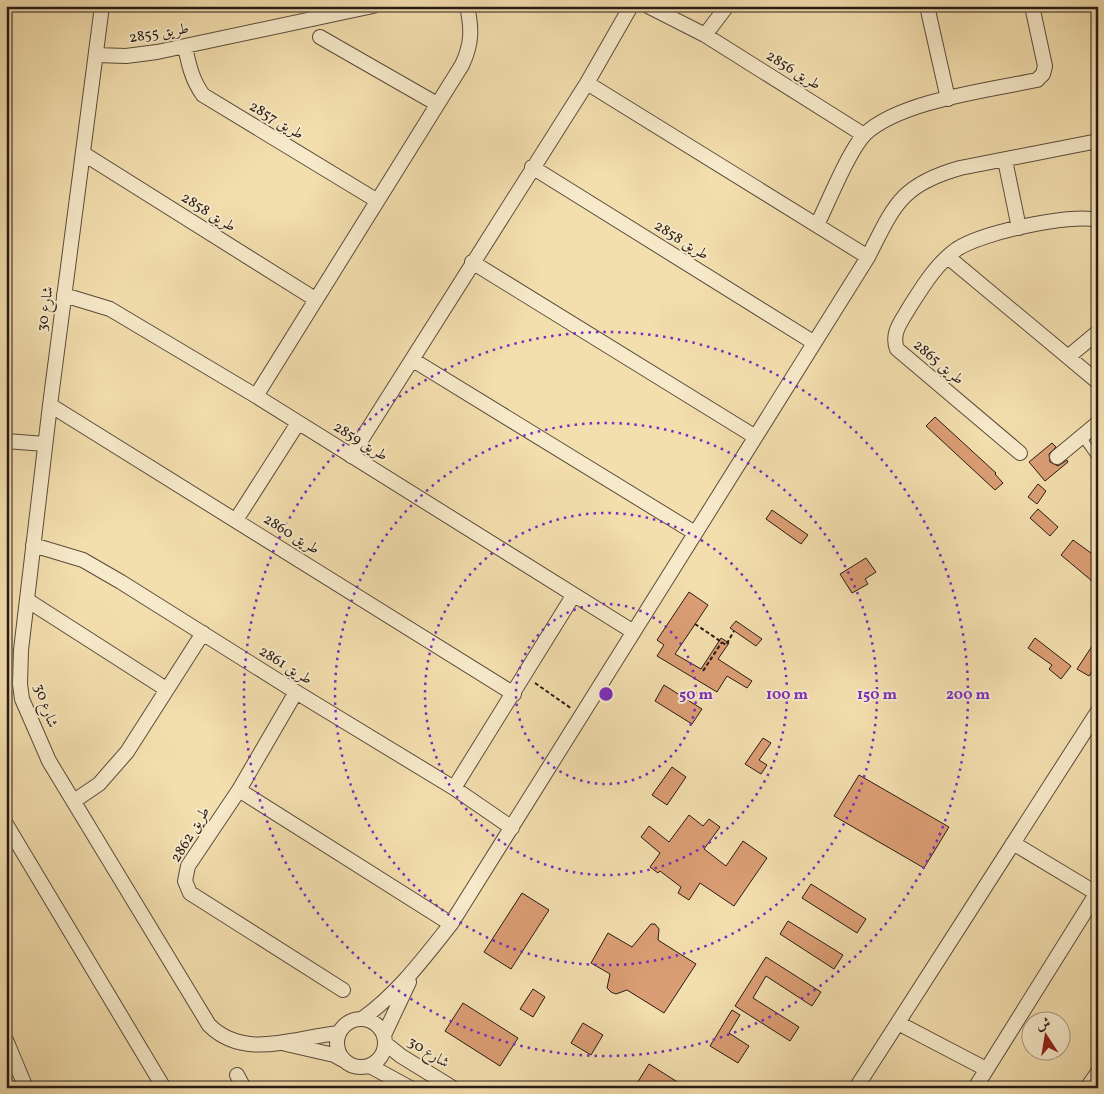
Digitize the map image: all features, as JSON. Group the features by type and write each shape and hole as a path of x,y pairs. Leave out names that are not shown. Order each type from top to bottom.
{"street":[{"name":"شارع 30","path":"102,6 33,545 21,650 20,684 22,699 50,761 210,1025 228,1040 243,1044 283,1043 339,1033 344,1025 352,1020 362,1018 379,1026 385,1039 401,1056 453,1088"},
{"name":"طريق 2855","path":"96,55 126,56 185,47 373,6"},
{"path":"256,396 468,52 472,36 467,6"},
{"path":"351,456 587,82 631,6"},
{"name":"طريق 2856","path":"648,6 705,35 864,135"},
{"path":"705,35 727,6"},
{"path":"927,6 948,99"},
{"path":"816,225 848,161 864,135 882,121 905,110 1037,80 1043,74 1045,66 1032,6"},
{"path":"320,37 437,104"},
{"name":"طريق 2857","path":"185,47 195,85 203,95 376,200"},
{"path":"587,82 868,257"},
{"path":"362,1018 388,998 416,968 451,924 632,631 695,534 754,436 868,257 892,211 904,194 939,174 1098,141"},
{"name":"طريق 2858","path":"84,154 315,299"},
{"path":"1005,160 1019,228"},
{"name":"طريق 2858","path":"532,167 813,342"},
{"name":"طريق 2865","path":"1020,453 897,349 894,341 895,332 921,288 948,257 958,249 981,238 1019,228 1086,217 1098,220"},
{"path":"948,257 1098,382"},
{"path":"472,262 754,436"},
{"name":"طريق 2859","path":"64,295 110,308 256,396 572,596 632,631"},
{"path":"1068,357 1098,332"},
{"path":"413,360 695,534"},
{"name":"طريق 2860","path":"50,405 514,694"},
{"path":"1057,456 1098,422"},
{"path":"236,520 298,423"},
{"path":"6,441 45,444"},
{"name":"طريق 2861","path":"33,545 83,560 454,788 512,828"},
{"path":"454,788 514,694 572,596"},
{"path":"27,600 166,689"},
{"path":"74,801 99,784 128,752 203,633"},
{"name":"طريق 2862","path":"296,692 239,790 188,866 185,880 190,894 343,990"},
{"path":"856,1088 1098,711"},
{"path":"239,790 451,924"},
{"path":"6,824 164,1088"},
{"path":"975,1088 1097,892 1013,843"},
{"path":"385,1039 416,968"},
{"path":"898,1023 986,1069"},
{"path":"339,1033 336,1042 338,1052 343,1060"},
{"name":"شارع 30","path":"283,1043 296,1048 334,1055 360,1068 370,1066 378,1061 384,1053 385,1039"},
{"path":"6,1040 26,1088"},
{"name":"شارع 30","path":"370,1066 410,1088"},
{"path":"1088,1088 1098,1072"},
{"path":"237,1075 244,1088"}],"lane":[{"path":"1082,437 1098,460"}],"path":[{"path":"695,624 726,645 734,631"},
{"path":"703,671 722,642"},
{"path":"524,676 581,715"}],"building":[{"path":"935,417 996,473 1003,483 995,490 926,426"},
{"path":"1052,443 1056,447 1049,454 1050,462 1058,466 1067,460 1068,462 1045,481 1029,462"},
{"path":"1038,484 1046,491 1037,504 1028,497"},
{"path":"1038,509 1058,527 1050,536 1030,518"},
{"path":"772,510 808,535 801,544 766,519"},
{"path":"1073,540 1098,558 1098,586 1061,555"},
{"path":"866,558 876,572 865,579 868,584 852,593 840,574"},
{"path":"689,592 708,605 675,654 701,669 721,638 729,643 718,659 752,681 747,688 727,676 717,692 657,656 664,645 657,640"},
{"path":"736,621 762,639 756,646 730,628"},
{"path":"1098,637 1098,662 1089,676 1077,669"},
{"path":"1035,638 1071,666 1061,679 1049,669 1052,665 1028,648"},
{"path":"664,685 702,709 692,724 655,701"},
{"path":"763,738 771,743 759,760 767,765 761,774 745,764"},
{"path":"672,767 686,777 667,805 652,795"},
{"path":"859,775 949,827 924,868 834,816"},
{"path":"689,815 703,826 709,819 720,827 704,849 726,866 743,841 767,858 734,906 700,883 689,900 678,893 681,887 660,871 658,873 650,867 660,853 641,837 649,826 669,842"},
{"path":"811,884 866,919 857,933 802,898"},
{"path":"522,893 549,910 511,969 484,952"},
{"path":"788,921 843,955 834,969 780,934"},
{"path":"651,924 655,924 659,929 658,940 696,964 664,1013 627,990 616,994 611,992 607,988 610,974 591,963 608,933 632,947"},
{"path":"766,957 821,992 812,1006 766,976 753,998 799,1027 790,1041 735,1006"},
{"path":"533,989 545,997 533,1017 520,1009"},
{"path":"463,1003 518,1038 500,1066 445,1031"},
{"path":"732,1010 740,1015 729,1033 749,1046 738,1063 710,1046"},
{"path":"583,1023 603,1035 591,1055 571,1043"},
{"path":"649,1064 687,1088 634,1088"}]}
